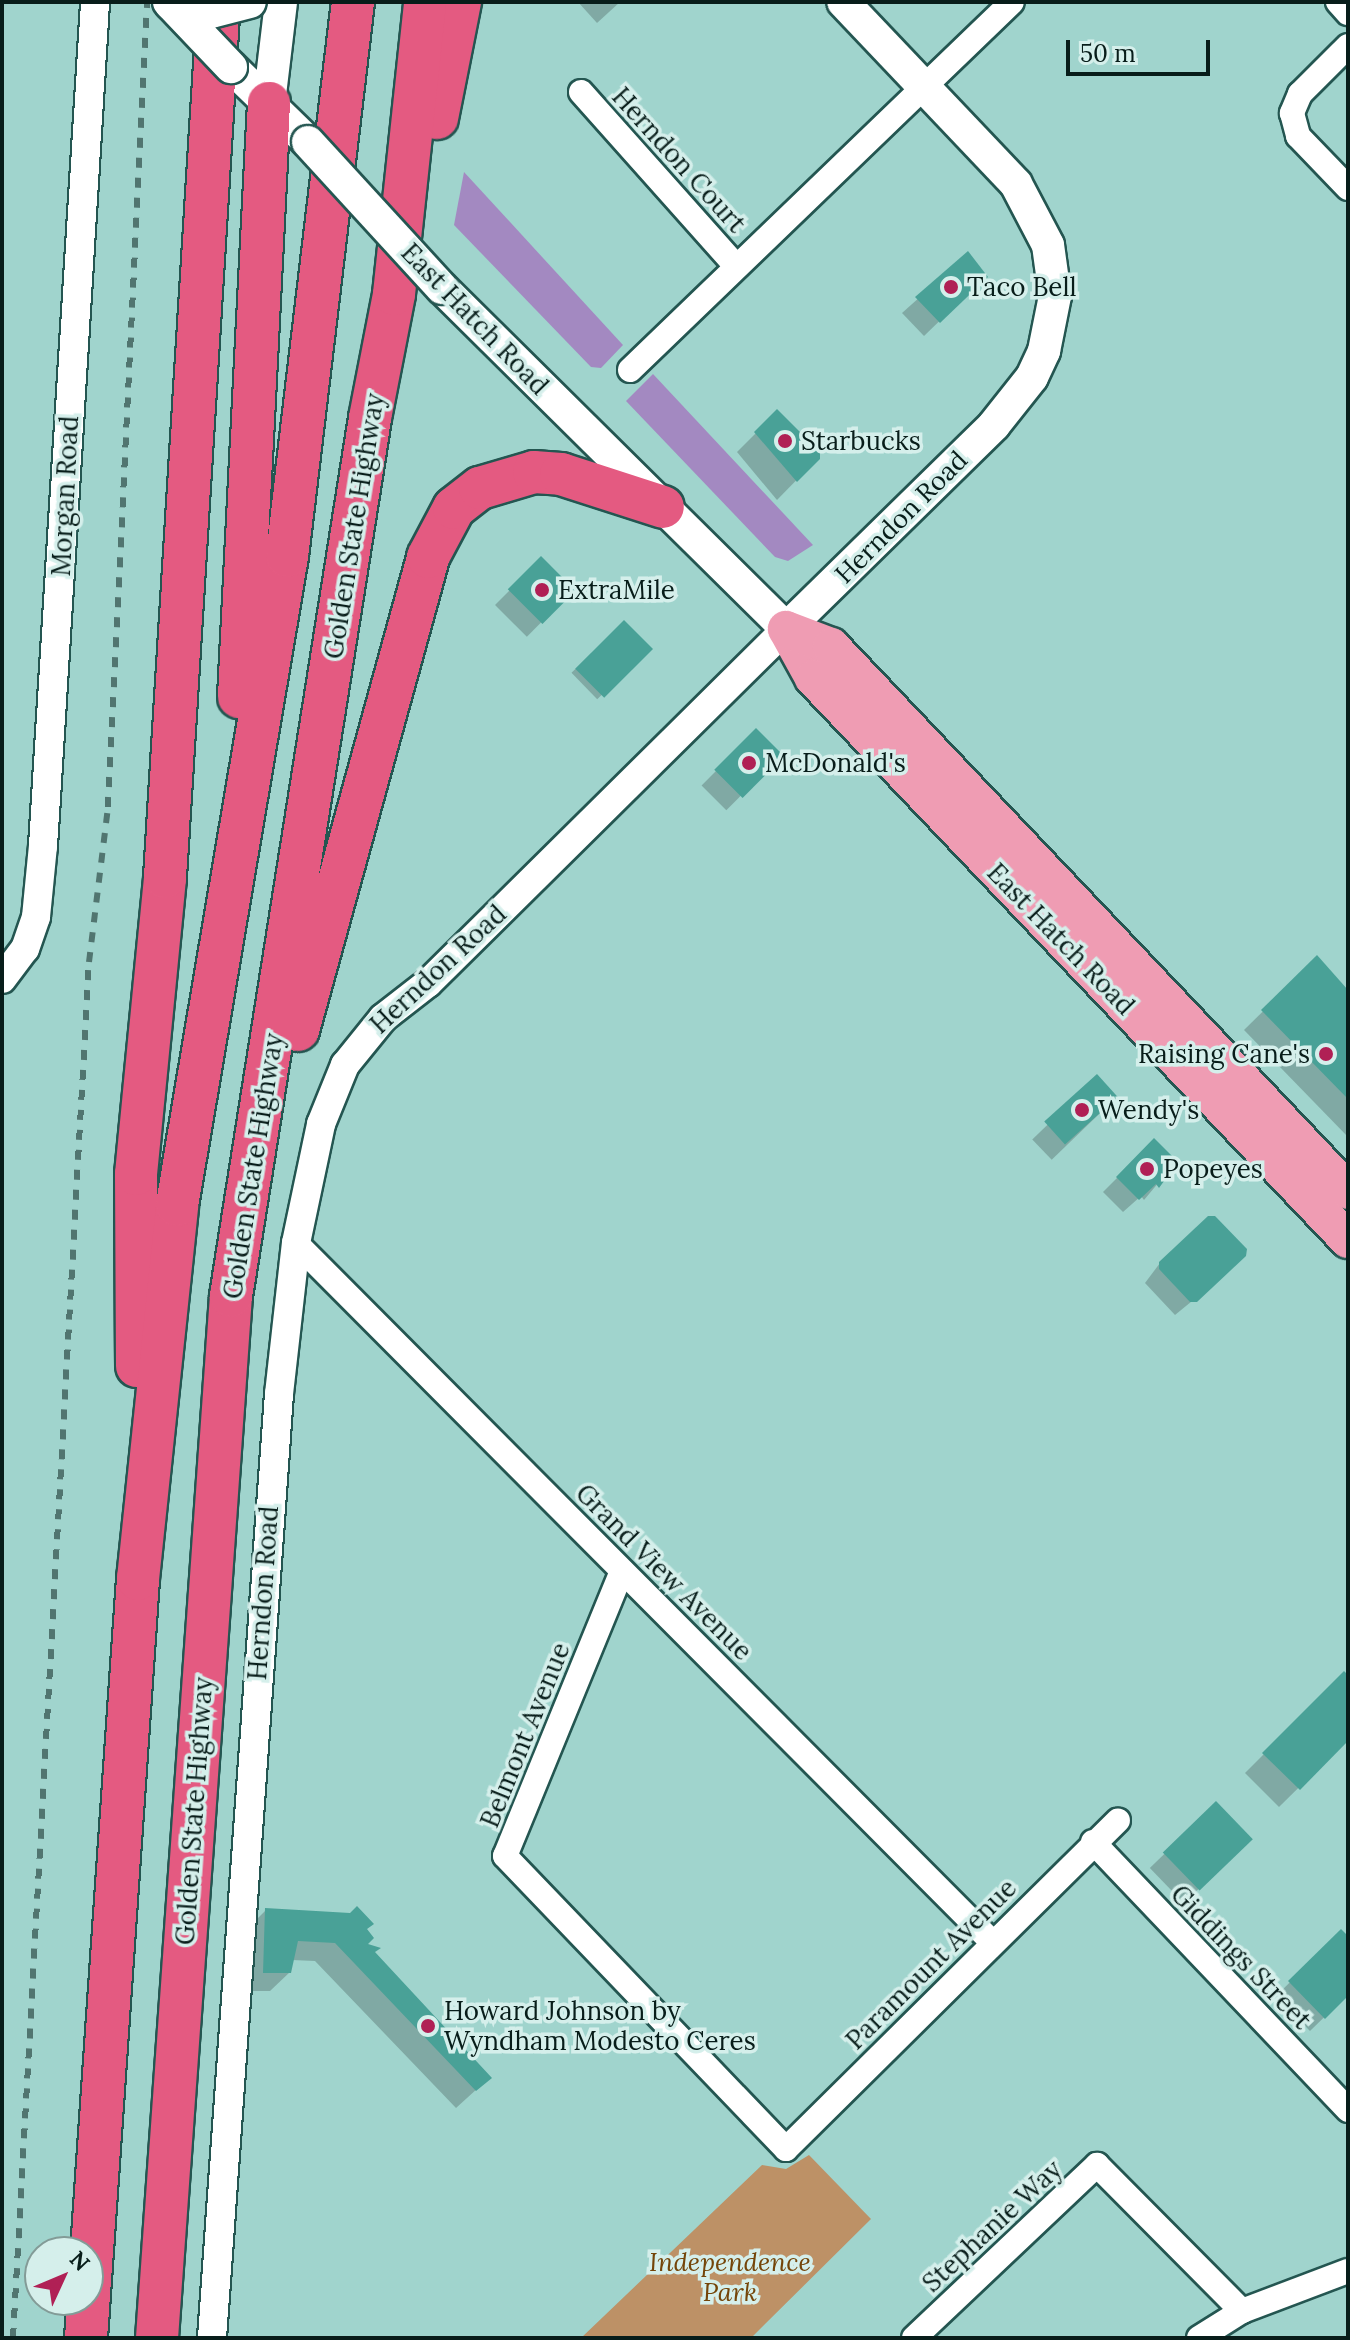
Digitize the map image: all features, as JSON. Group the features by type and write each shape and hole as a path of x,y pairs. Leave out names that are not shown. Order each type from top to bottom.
{"highway":[{"path":"138,1579 136,1174 165,877 218,2"},
{"path":"86,2338 138,1579 177,1205 287,556 353,2"},
{"name":"Golden State Highway","path":"157,2338 231,1296 370,418 394,294 425,2"},
{"path":"394,294 426,170 460,2"},
{"path":"219,964 244,631 269,103"},
{"path":"251,1172 299,1029 439,531 454,508 480,488 534,472 561,474 663,507"}],"main road":[{"path":"170,3 211,12 250,2"},
{"path":"269,103 281,2"},
{"name":"Herndon Road","path":"786,629 994,425 1032,377 1051,324 1054,270 1039,223 1000,163 843,2"},
{"name":"East Hatch Road","path":"170,3 308,142 442,288 786,629 813,678 1348,1240"},
{"name":"East Hatch Road","path":"786,629 831,646 1348,1191"}],"street":[{"name":"Morgan Road","path":"2,979 25,949 36,917 43,846 95,2"},
{"path":"630,370 1012,2"},
{"path":"1338,2 1348,13"},
{"path":"1348,46 1300,94 1292,113 1298,136 1348,188"},
{"name":"Herndon Court","path":"581,92 736,266"},
{"name":"Herndon Road","path":"212,2338 256,1686 296,1243 321,1124 345,1065 365,1039 408,994 428,983 786,629"},
{"name":"Grand View Avenue","path":"296,1243 991,1941"},
{"name":"Belmont Avenue","path":"622,1571 505,1856 786,2149"},
{"name":"Paramount Avenue","path":"786,2149 991,1941 1118,1820"},
{"name":"Giddings Street","path":"1093,1842 1348,2110"},
{"name":"Stephanie Way","path":"914,2338 1097,2165 1242,2311"},
{"path":"1199,2338 1242,2311 1348,2271"}],"green space":[{"name":"Independence Park","path":"809,2155 871,2219 751,2338 581,2338 762,2165 786,2169"}],"shaded area":[{"path":"464,172 623,345 601,368 591,367 454,225"},
{"path":"653,374 813,545 788,561 775,557 626,401"}],"building":[{"name":"Taco Bell","path":"968,251 988,277 940,323 915,297"},
{"name":"Starbucks","path":"777,409 820,452 820,459 797,482 754,432"},
{"name":"ExtraMile","path":"541,556 576,591 542,624 508,589"},
{"path":"624,620 653,649 604,698 575,669"},
{"name":"McDonald's","path":"756,728 784,756 743,798 714,770"},
{"name":"Raising Cane's","path":"1317,955 1348,990 1348,1099 1261,1010"},
{"name":"Wendy's","path":"1097,1074 1118,1097 1065,1145 1044,1122"},
{"name":"Popeyes","path":"1154,1138 1178,1162 1159,1188 1156,1184 1139,1200 1116,1177"},
{"path":"1208,1216 1215,1216 1247,1249 1246,1256 1197,1302 1190,1302 1159,1269 1159,1262"},
{"path":"1344,1671 1348,1675 1348,1741 1300,1790 1262,1753"},
{"path":"1216,1801 1253,1839 1200,1891 1163,1852"},
{"name":"Howard Johnson by Wyndham Modesto Ceres","path":"357,1906 374,1924 367,1929 374,1938 368,1944 381,1948 375,1952 492,2078 476,2091 335,1943 298,1941 291,1973 263,1973 265,1908 350,1913"},
{"path":"1341,1929 1348,1936 1348,1996 1325,2019 1288,1981"}],"railway":[{"path":"13,2338 89,962 108,807 147,2"}],"place":[{"name":"Taco Bell","path":"951,287"},
{"name":"Starbucks","path":"785,441"},
{"name":"ExtraMile","path":"542,590"},
{"name":"McDonald's","path":"749,763"},
{"name":"Raising Cane's","path":"1326,1054"},
{"name":"Wendy's","path":"1082,1110"},
{"name":"Popeyes","path":"1147,1169"},
{"name":"Howard Johnson by Wyndham Modesto Ceres","path":"428,2026"}]}
